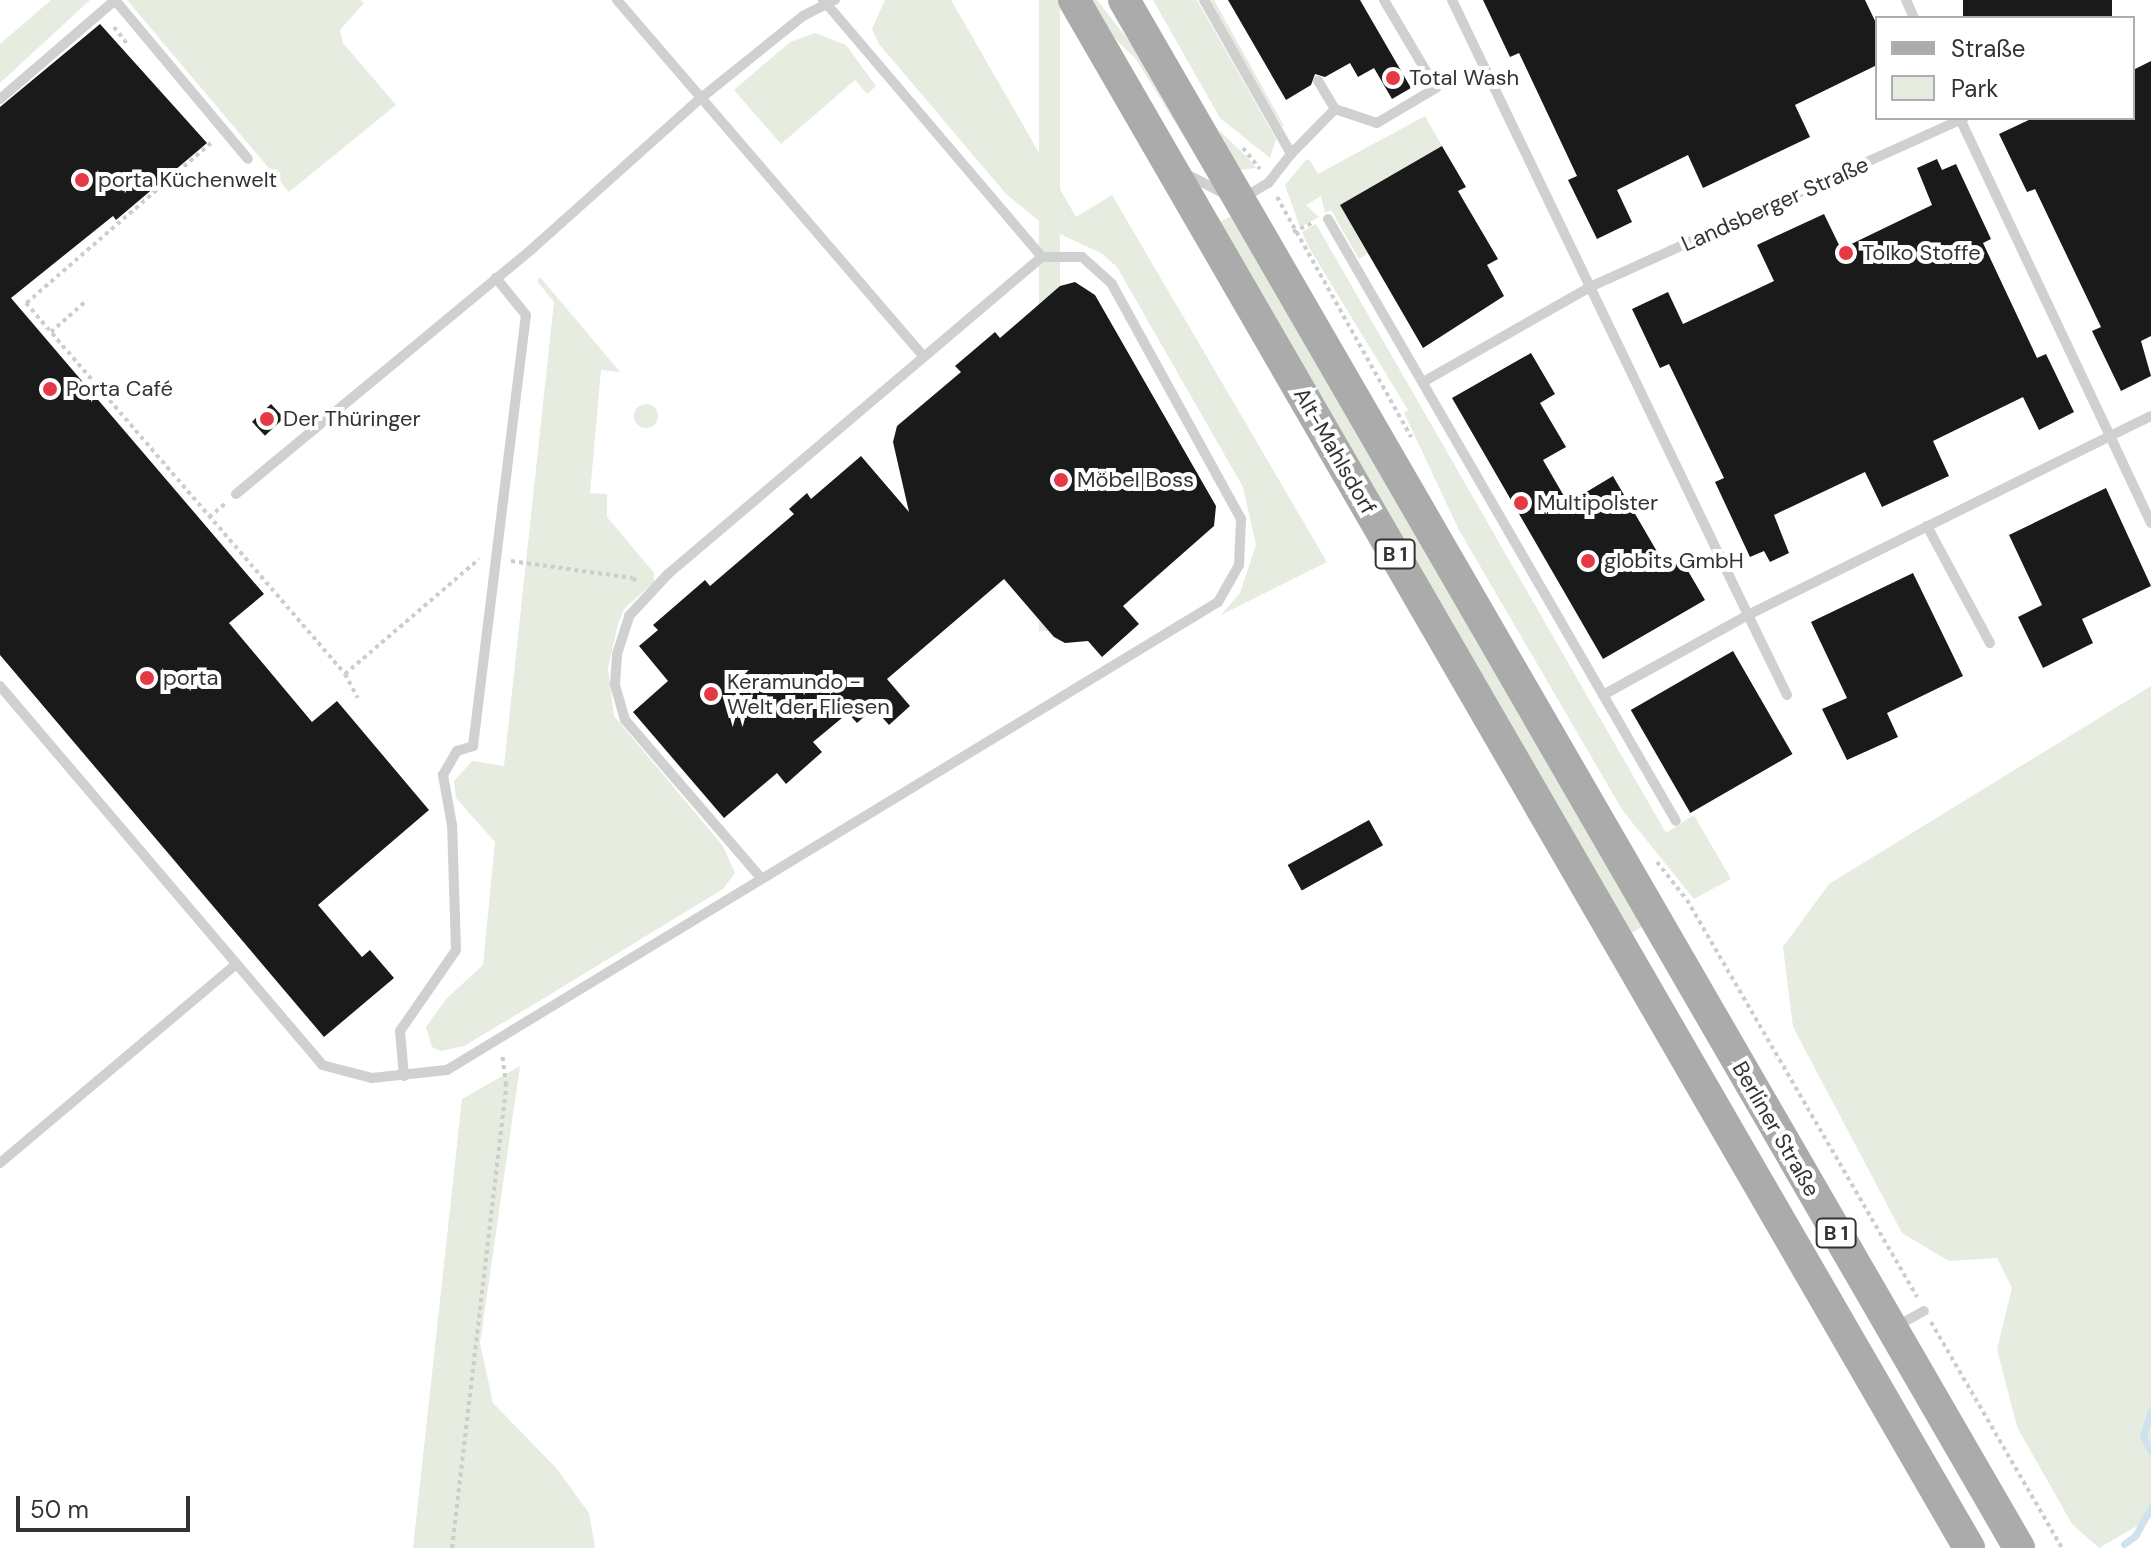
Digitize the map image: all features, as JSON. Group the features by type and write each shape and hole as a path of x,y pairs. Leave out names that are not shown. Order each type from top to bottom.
{"main road":[{"name":"Alt-Mahlsdorf","path":"1074,0 1621,943"},
{"name":"Alt-Mahlsdorf","path":"1124,0 1654,917"},
{"name":"Berliner Straße","path":"1654,917 2019,1548"},
{"name":"Berliner Straße","path":"1621,943 1969,1548"}],"lane":[{"path":"0,99 115,0 248,159"},
{"path":"617,0 922,355"},
{"path":"1204,0 1291,154"},
{"path":"1318,81 1335,109 1377,123 1436,88 1384,0"},
{"path":"1452,0 1787,695"},
{"path":"236,494 496,278 701,98 803,16 828,2 1042,257"},
{"path":"1170,165 1240,200 1268,183 1291,154 1335,109"},
{"name":"Landsberger Straße","path":"1423,382 1590,287 1960,120"},
{"name":"Landsberger Straße","path":"1962,120 2151,523"},
{"path":"1328,219 1676,821"},
{"path":"0,686 322,1065 372,1078 447,1070 1218,602 1239,565 1241,519 1111,283 1082,257 1042,257 922,355 668,574 629,616 617,654 615,684 625,720 761,878"},
{"path":"404,1076 400,1031 456,950 452,825 443,775 457,751 473,746 526,315 496,278"},
{"path":"1603,695 1748,615 2151,416"},
{"path":"1927,526 1990,643"},
{"path":"0,1163 236,964"},
{"path":"1891,1329 1924,1311"}],"path":[{"path":"115,0 114,28 134,52"},
{"path":"202,132 212,144 26,303 345,674 358,698"},
{"path":"51,332 87,300"},
{"path":"1651,856 1687,900 2062,1548"},
{"path":"452,1548 506,1085 496,1041"}],"green space":[{"path":"51,0 90,0 0,83 0,44"},
{"path":"127,0 361,0 364,3 340,30 343,43 396,105 289,192"},
{"path":"885,0 951,0 1076,217 1112,195 1327,562 1221,615 1240,593 1256,545 1243,487 1117,267 1101,253 1049,229 1006,194 879,44 872,29"},
{"path":"1039,0 1060,0 1060,631 1039,631"},
{"path":"1089,0 1097,0 1148,65 1206,173 1136,59 1113,37"},
{"path":"1153,0 1197,0 1276,139 1270,158 1220,118"},
{"path":"1209,0 1214,0 1285,128 1281,125"},
{"path":"815,33 846,45 876,86 867,94 855,80 781,144 734,90 790,42"},
{"path":"1425,116 1442,146 1340,205 1368,253 1359,259 1331,210 1325,213 1321,196 1306,205 1319,217 1300,227 1285,185 1305,161 1309,159 1318,174"},
{"path":"1218,129 1249,159 1256,168 1238,170"},
{"path":"1232,216 1645,925 1630,934 1220,222"},
{"path":"1316,224 1666,833 1694,815 1731,879 1694,899 1623,811 1459,530 1404,413 1408,410 1308,246 1302,232"},
{"path":"540,277 620,372 601,370 590,493 607,494 607,517 654,573 654,582 624,609 618,624 608,668 614,716 723,846 735,873 723,889 536,1003 464,1046 441,1051 432,1047 426,1027 446,999 483,965 495,842 456,798 454,781 472,761 504,766 554,302 537,281"},
{"path":"646,404 655,407 658,416 655,425 646,428 637,425 634,416 637,407"},
{"path":"2151,686 2151,1518 2099,1548 2072,1524 2017,1427 1997,1349 2012,1288 1997,1258 1949,1261 1902,1233 1793,1027 1783,947 1829,884"},
{"path":"520,1066 480,1343 493,1403 557,1469 589,1513 595,1548 413,1548 462,1099"}],"building":[{"path":"1228,0 1360,0 1411,88 1392,99 1374,68 1358,77 1350,63 1325,77 1315,74 1311,85 1286,100"},
{"path":"1483,0 1865,0 1875,21 1875,66 1795,105 1810,137 1703,188 1688,155 1617,190 1632,222 1597,239 1568,180 1577,176 1519,53 1510,57"},
{"path":"1963,0 2112,0 2112,16 1963,16"},
{"name":"porta","path":"100,24 207,143 116,220 113,216 11,298 264,594 229,623 312,722 337,701 429,810 318,905 362,957 370,950 394,978 324,1037 0,655 0,107"},
{"path":"2151,61 2151,336 2141,341 2151,376 2121,391 2092,331 2101,327 2035,189 2027,192 1999,134 2029,120 2135,120 2135,69"},
{"path":"1442,146 1466,187 1458,191 1498,259 1487,265 1504,296 1423,348 1340,205"},
{"path":"1937,159 1942,170 1956,164 1991,239 1983,243 2037,358 2046,354 2074,412 2039,430 2023,397 1933,441 1949,476 1882,507 1865,472 1774,515 1789,553 1770,562 1764,551 1750,557 1715,482 1724,478 1669,364 1660,368 1632,309 1668,292 1683,324 1774,281 1757,245 1824,214 1841,249 1932,205 1917,168"},
{"path":"1075,282 1095,295 1216,506 1214,526 1123,606 1139,624 1102,657 1088,641 1065,643 1054,637 1004,579 887,679 910,706 889,725 874,708 857,723 848,713 813,742 822,752 786,784 777,773 724,818 633,712 668,681 639,646 658,630 653,625 705,580 710,586 794,514 789,509 807,493 811,499 861,456 909,512 893,442 897,426 961,372 955,366 995,332 1000,338 1060,286"},
{"path":"1531,353 1555,394 1540,403 1566,447 1543,460 1568,503 1613,476 1666,567 1681,559 1705,600 1603,659 1452,398"},
{"name":"Der Thüringer","path":"271,404 284,418 265,436 252,422"},
{"path":"2106,488 2151,586 2082,619 2093,643 2043,668 2018,617 2042,605 2009,535"},
{"path":"1913,573 1963,676 1887,713 1898,737 1847,760 1822,709 1847,698 1811,622"},
{"path":"1733,651 1792,754 1690,813 1631,710"},
{"path":"1369,820 1383,845 1302,890 1288,865"}],"waterway":[{"path":"2151,1410 2143,1436 2151,1451"},
{"path":"2124,1544 2135,1536 2151,1507"}],"place":[{"name":"Total Wash","path":"1393,78"},
{"name":"porta Küchenwelt","path":"82,180"},
{"name":"Tolko Stoffe","path":"1846,253"},
{"name":"Porta Café","path":"50,389"},
{"name":"Der Thüringer","path":"267,419"},
{"name":"Möbel Boss","path":"1061,480"},
{"name":"Multipolster","path":"1521,503"},
{"name":"globits GmbH","path":"1588,561"},
{"name":"porta","path":"147,678"},
{"name":"Keramundo - Welt der Fliesen","path":"711,694"}]}
